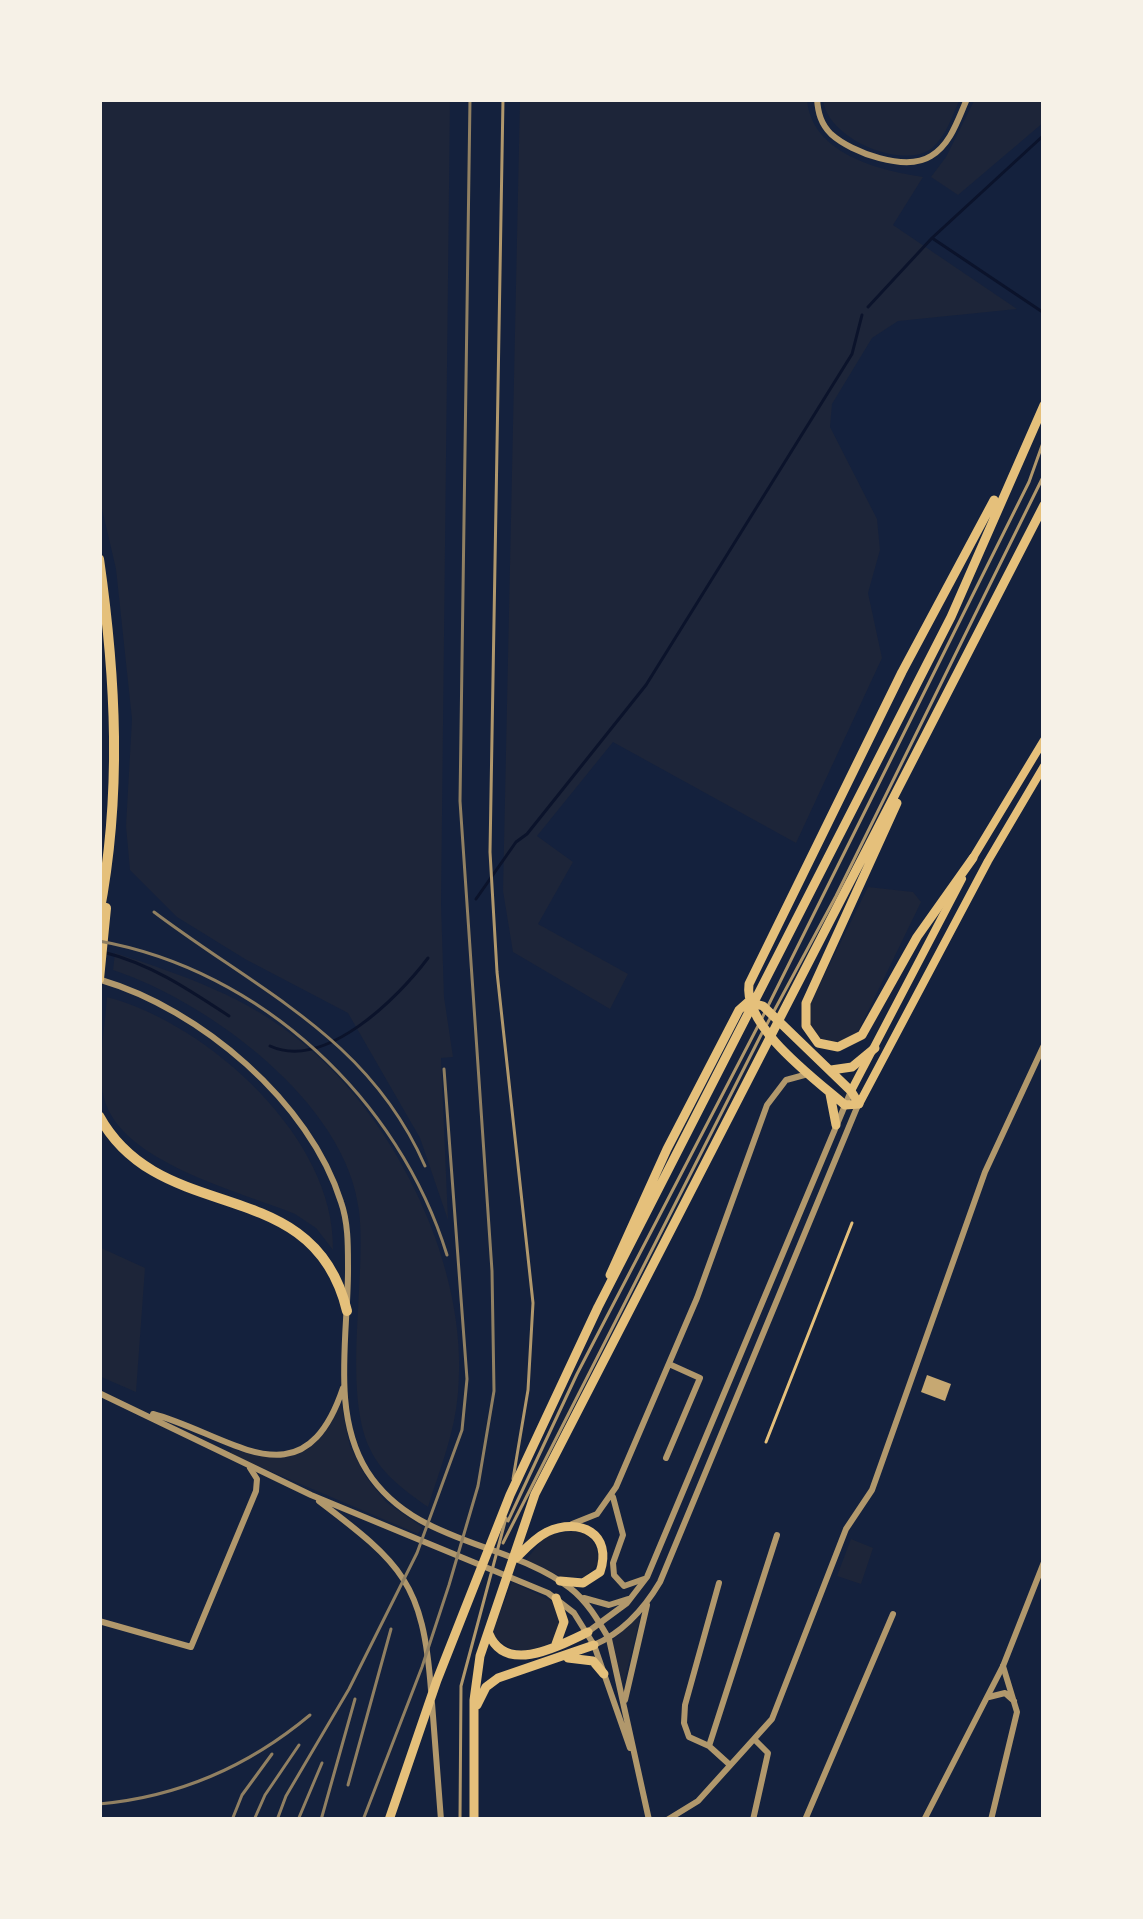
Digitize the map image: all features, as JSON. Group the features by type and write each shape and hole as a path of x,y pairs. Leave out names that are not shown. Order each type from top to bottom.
{"highway":[{"path":"598,1307 667,1149 748,1002 752,976 938,604 1044,405"},
{"path":"389,1820 437,1680 511,1495 598,1307 951,617 1020,453"},
{"path":"474,1820 473,1722 480,1655 530,1508 1044,505"},
{"path":"99,559 115,718 112,844 99,980"},
{"path":"943,704 806,1004 806,1026 818,1043 838,1048 862,1036 916,937 973,858"},
{"path":"99,914 112,844"},
{"path":"748,1002 764,1006 859,1104 845,1105 827,1090 762,1025 748,1002"},
{"path":"831,1070 852,1067 875,1048"},
{"path":"827,1090 837,1112 836,1125"},
{"path":"99,1116 136,1164 159,1177 276,1219 307,1238 331,1268 347,1311"},
{"path":"510,1568 536,1539 569,1526 585,1526 596,1534 602,1566 584,1583 555,1579"},
{"path":"552,1595 563,1627 554,1653"},
{"path":"488,1631 499,1650 511,1656 594,1645"},
{"path":"473,1722 481,1694 491,1682 588,1632"},
{"path":"554,1653 589,1659 604,1674"}],"main road":[{"path":"851,1091 973,858 1044,740"},
{"path":"859,1104 1044,766"}],"street":[{"path":"817,99 820,117 835,137 884,158 912,162 929,158 941,148 967,99"},
{"path":"99,980 154,1000 204,1033 271,1088 301,1124 324,1160 343,1208 345,1378 358,1456 380,1489 408,1513 555,1579 580,1597 609,1639 649,1820"},
{"path":"668,1820 698,1801 756,1741 782,1698 846,1529 872,1490 985,1172 1044,1045"},
{"path":"569,1526 597,1514 616,1487 698,1298 766,1106 786,1080 810,1074"},
{"path":"588,1632 634,1595 647,1577 851,1091"},
{"path":"625,1700 648,1603 680,1537 859,1104"},
{"path":"666,1458 700,1378 669,1364"},
{"path":"99,1393 246,1451 274,1457 302,1448 323,1430 345,1378"},
{"path":"143,1412 311,1496 552,1595 588,1632 639,1774"},
{"path":"99,1621 191,1647 256,1491 257,1478 246,1465"},
{"path":"256,1491 274,1479"},
{"path":"616,1487 614,1505 623,1535 614,1575 623,1586 647,1577"},
{"path":"311,1496 371,1540 396,1565 421,1613 441,1820"},
{"path":"709,1746 777,1535"},
{"path":"925,1820 1004,1666 1044,1562"},
{"path":"719,1583 684,1712 686,1732 730,1765"},
{"path":"580,1597 609,1605 634,1595"},
{"path":"594,1645 609,1639 648,1603"},
{"path":"806,1820 893,1614"},
{"path":"991,1820 1017,1704 1004,1666"},
{"path":"986,1699 1005,1694 1017,1704"},
{"path":"753,1820 768,1754 756,1741"}],"lane":[{"path":"460,1820 460,1686 511,1495 528,1390 533,1303 491,901 503,99"},
{"path":"503,1534 567,1393 928,687 1029,482 1044,440"},
{"path":"500,1550 836,896 1044,475"}],"path":[{"path":"766,1442 852,1223"}],"shaded area":[{"path":"99,99 450,99 441,904 444,997 453,1057 441,1058 448,1220 420,1138 348,1013 177,917 130,870 126,826 132,719 116,569 99,496"},
{"path":"520,99 807,99 811,118 833,146 867,163 923,177 893,225 1017,309 898,321 872,338 832,404 830,427 877,519 880,550 868,593 882,658 796,843 613,742 537,836 573,862 538,924 628,974 610,1009 513,952 503,891"},
{"path":"823,99 960,99 931,149 902,156 851,137 827,113"},
{"path":"975,99 1044,99 1044,122 958,195 931,177"},
{"path":"868,887 913,892 921,902 856,1036 834,1045 820,1042 809,1024 809,1006"},
{"path":"115,953 214,989 283,1027 338,1076 397,1156 439,1249 459,1346 454,1422 428,1507 381,1466 362,1425 356,1365 359,1211 349,1171 329,1132 268,1062 190,1006 113,970"},
{"path":"107,997 186,1032 259,1092 290,1128 313,1167 328,1208 333,1250 316,1228 295,1214 157,1157 115,1120 104,1098 101,1074"},
{"path":"99,1247 145,1268 136,1392 99,1376"},
{"path":"341,1404 350,1446 366,1477 386,1502 422,1527 418,1534 230,1454 232,1449 269,1457 297,1454 320,1436"},
{"path":"578,1530 597,1552 598,1564 584,1577 562,1577 526,1560 545,1536"},
{"path":"851,1539 873,1548 861,1584 837,1576"},
{"path":"512,1582 554,1602 557,1633 543,1647 510,1648 492,1633"},
{"path":"640,1618 623,1686 612,1640"}],"building":[{"path":"927,1375 951,1384 945,1401 921,1392"}],"waterway":[{"path":"868,307 932,238 1044,135"},
{"path":"932,238 1044,313"},
{"path":"476,899 516,842 646,685 852,354 862,315"},
{"path":"103,952 153,970 229,1016"},
{"path":"270,1046 291,1051 336,1040 379,1010 428,958"}],"railway":[{"path":"363,1820 449,1585 478,1486 494,1391 492,1271 460,801 470,99"},
{"path":"154,912 343,1050 402,1122 425,1166"},
{"path":"99,941 158,956 215,980 268,1012 316,1050 359,1095 395,1144 425,1198 447,1255"},
{"path":"277,1820 417,1553 462,1430 467,1379 444,1069"},
{"path":"348,1785 391,1629"},
{"path":"321,1820 355,1699"},
{"path":"99,1804 157,1794 211,1776 262,1749 310,1715"},
{"path":"254,1820 299,1745"},
{"path":"232,1820 242,1795 272,1754"},
{"path":"298,1820 322,1763"}]}
